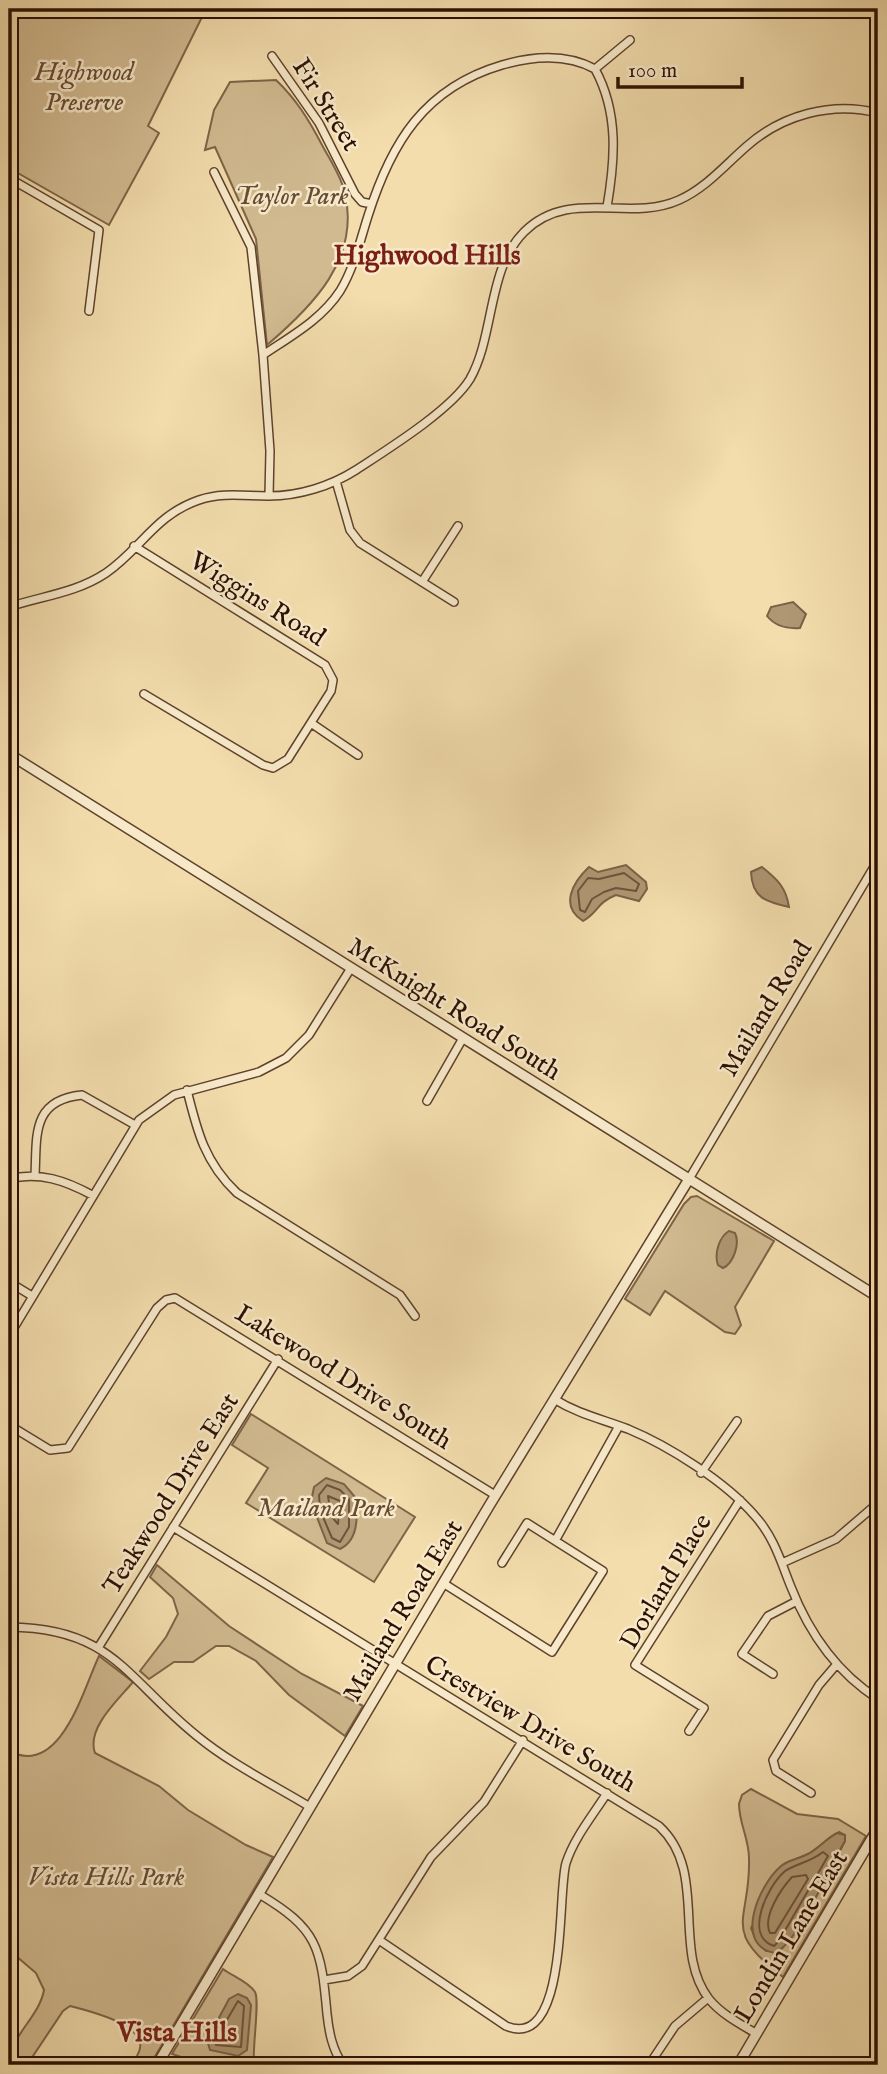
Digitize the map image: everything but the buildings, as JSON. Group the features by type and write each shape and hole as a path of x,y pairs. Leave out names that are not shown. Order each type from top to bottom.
{"street":[{"path":"595,69 630,40"},
{"name":"Fir Street","path":"272,56 325,132 355,194 362,202 372,204"},
{"path":"263,355 314,320 332,302 349,273 389,160 404,133 436,99 456,85 492,68 535,59 570,59 595,69 603,85 613,128 613,172 607,207"},
{"path":"9,607 78,587 105,573 169,514 202,499 223,495 269,496 310,491 336,481 443,408 461,391 478,359 509,254 526,230 544,217 569,207 648,208 680,200 710,180 758,137 790,119 840,108 878,113"},
{"path":"214,172 251,247 270,451 269,496"},
{"path":"9,178 99,230 89,311"},
{"path":"336,481 347,522 355,538 454,602"},
{"path":"422,582 458,526"},
{"name":"Wiggins Road","path":"134,546 329,668 333,686 284,763 267,767 144,694"},
{"path":"311,723 358,755"},
{"name":"McKnight Road South","path":"9,754 878,1297"},
{"name":"Mailand Road","path":"689,1179 878,860"},
{"path":"9,1336 135,1125 160,1102 187,1090 260,1072 286,1058 309,1035 351,968"},
{"path":"427,1101 463,1038"},
{"path":"187,1090 203,1149 227,1183 400,1295 415,1316"},
{"path":"36,1175 38,1120 48,1108 82,1095 135,1125"},
{"path":"9,1179 36,1175 57,1180 93,1195"},
{"name":"Mailand Road East","path":"157,2065 495,1495 689,1179"},
{"path":"9,1282 32,1296"},
{"name":"Lakewood Drive South","path":"9,1424 50,1450 68,1448 157,1308 170,1298 183,1300 495,1495"},
{"name":"Teakwood Drive East","path":"98,1648 278,1360"},
{"path":"554,1399 580,1414 619,1426 656,1443 740,1500 763,1525 815,1637 837,1664 878,1699"},
{"path":"701,1473 737,1421"},
{"path":"555,1541 619,1426"},
{"name":"Dorland Place","path":"689,1731 704,1708 635,1665 740,1500"},
{"path":"782,1563 836,1539 877,1505"},
{"path":"443,1583 552,1652 603,1571 527,1523 502,1563"},
{"name":"Crestview Drive South","path":"173,1527 659,1826 680,1854 695,1965 708,1998 725,2014 757,2034"},
{"path":"773,1674 742,1654 768,1616 797,1601"},
{"path":"9,1627 58,1631 98,1648 136,1676 205,1742 310,1807"},
{"path":"811,1793 776,1771 773,1760 819,1685 837,1664"},
{"path":"324,1980 344,1978 357,1972 431,1857 484,1802 523,1740"},
{"path":"379,1940 506,2025 517,2028 529,2025 544,2006 554,1982 567,1861 607,1793"},
{"name":"Londin Lane East","path":"738,2065 878,1828"},
{"path":"259,1894 296,1919 310,1934 318,1952 324,1980 329,2032 343,2065"},
{"path":"649,2065 675,2026 708,1998"}],"green space":[{"name":"Highwood Preserve","path":"9,9 206,9 148,126 159,133 109,225 9,168"},
{"name":"Taylor Park","path":"276,80 302,110 335,168 345,193 348,217 346,239 329,279 301,314 267,345 256,239 215,147 205,150 214,110 230,82"},
{"path":"697,1196 774,1241 735,1307 741,1325 735,1334 725,1332 665,1291 650,1315 625,1299 684,1204 691,1197"},
{"name":"Mailand Park","path":"251,1414 415,1517 374,1582 246,1503 268,1468 232,1445"},
{"path":"157,1565 229,1626 302,1674 363,1706 345,1736 289,1695 256,1661 229,1646 216,1646 193,1662 174,1662 149,1679 140,1671 166,1637 178,1614 173,1598 150,1577"},
{"name":"Vista Hills Park","path":"99,1656 133,1682 99,1724 93,1743 95,1753 159,1786 188,1810 246,1845 273,1857 150,2065 129,2065 139,2052 140,2041 134,2032 109,2018 70,2006 63,2011 27,2065 9,2065 14,2045 41,2000 44,1990 36,1973 9,1950 9,1751 27,1756 43,1752 56,1741 78,1707"},
{"path":"751,1789 797,1814 838,1819 866,1836 783,1977 751,1947 745,1935 743,1924 749,1858 739,1811 742,1795","holes":["839,1832 845,1835 845,1841 822,1886 781,1950 766,1951 757,1942 751,1928 789,1862 810,1853"]},
{"path":"223,1969 245,1982 255,1992 257,2005 254,2065 205,2065 172,2054"}],"water":[{"path":"793,602 806,614 800,628 782,626 767,616 771,607"},
{"path":"626,865 646,882 647,889 639,901 616,895 583,921 576,915 570,901 571,894 589,867 598,872"},
{"path":"762,867 780,884 789,907 767,901 757,893 751,872"},
{"path":"729,1231 735,1233 736,1247 730,1262 723,1268 718,1265 717,1251 722,1237"},
{"path":"326,1478 344,1484 355,1497 357,1519 354,1533 351,1540 340,1549 327,1543 311,1502 314,1487"},
{"path":"837,1833 845,1835 845,1841 804,1919 785,1946 775,1953 762,1948 755,1939 752,1927 758,1900 772,1875 783,1864 810,1853"},
{"path":"238,1994 247,1998 251,2005 247,2050 238,2056 210,2050 207,2040 229,1999"}],"district":[{"name":"Highwood Hills","path":"427,254"},
{"name":"Vista Hills","path":"177,2031"}]}
